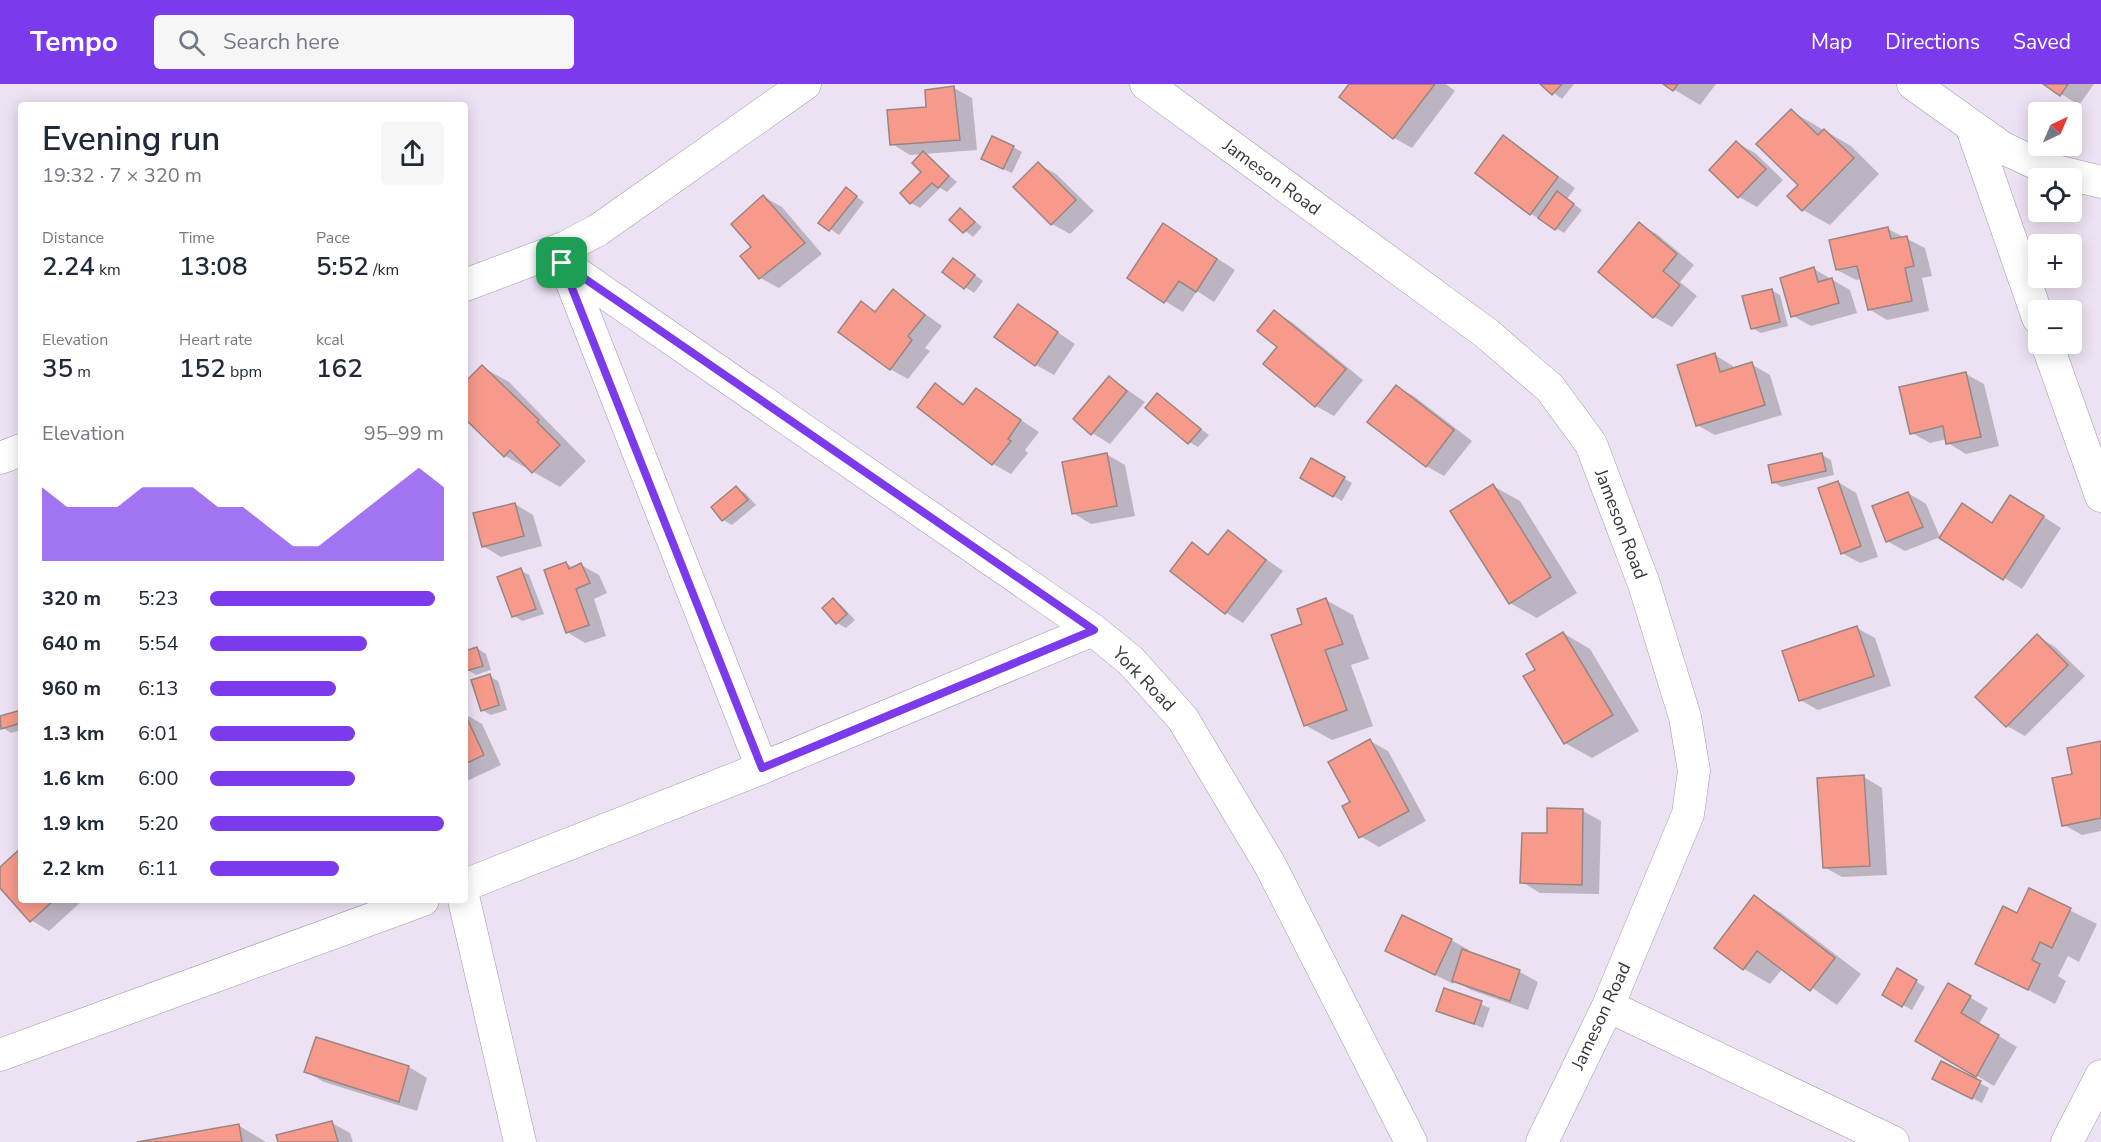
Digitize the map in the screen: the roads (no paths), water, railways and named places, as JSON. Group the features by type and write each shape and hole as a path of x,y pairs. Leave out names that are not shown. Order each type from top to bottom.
{"street":[{"path":"468,284 564,255 805,84"},
{"name":"Jameson Road","path":"1146,84 1486,333 1550,388 1591,444 1644,584 1685,717 1694,771 1688,814 1608,1006 1542,1142"},
{"path":"1913,84 2003,148 2048,169 2101,182"},
{"path":"1972,128 2032,300"},
{"path":"564,255 762,768"},
{"name":"York Road","path":"564,255 1094,630 1131,661 1183,719 1270,865 1411,1142"},
{"path":"2051,354 2101,496"},
{"path":"0,458 18,451"},
{"path":"468,884 762,768 1094,630"},
{"path":"0,1055 415,903"},
{"path":"465,903 520,1142"},
{"path":"1608,1006 1893,1142"},
{"path":"2067,1142 2101,1076"}]}
